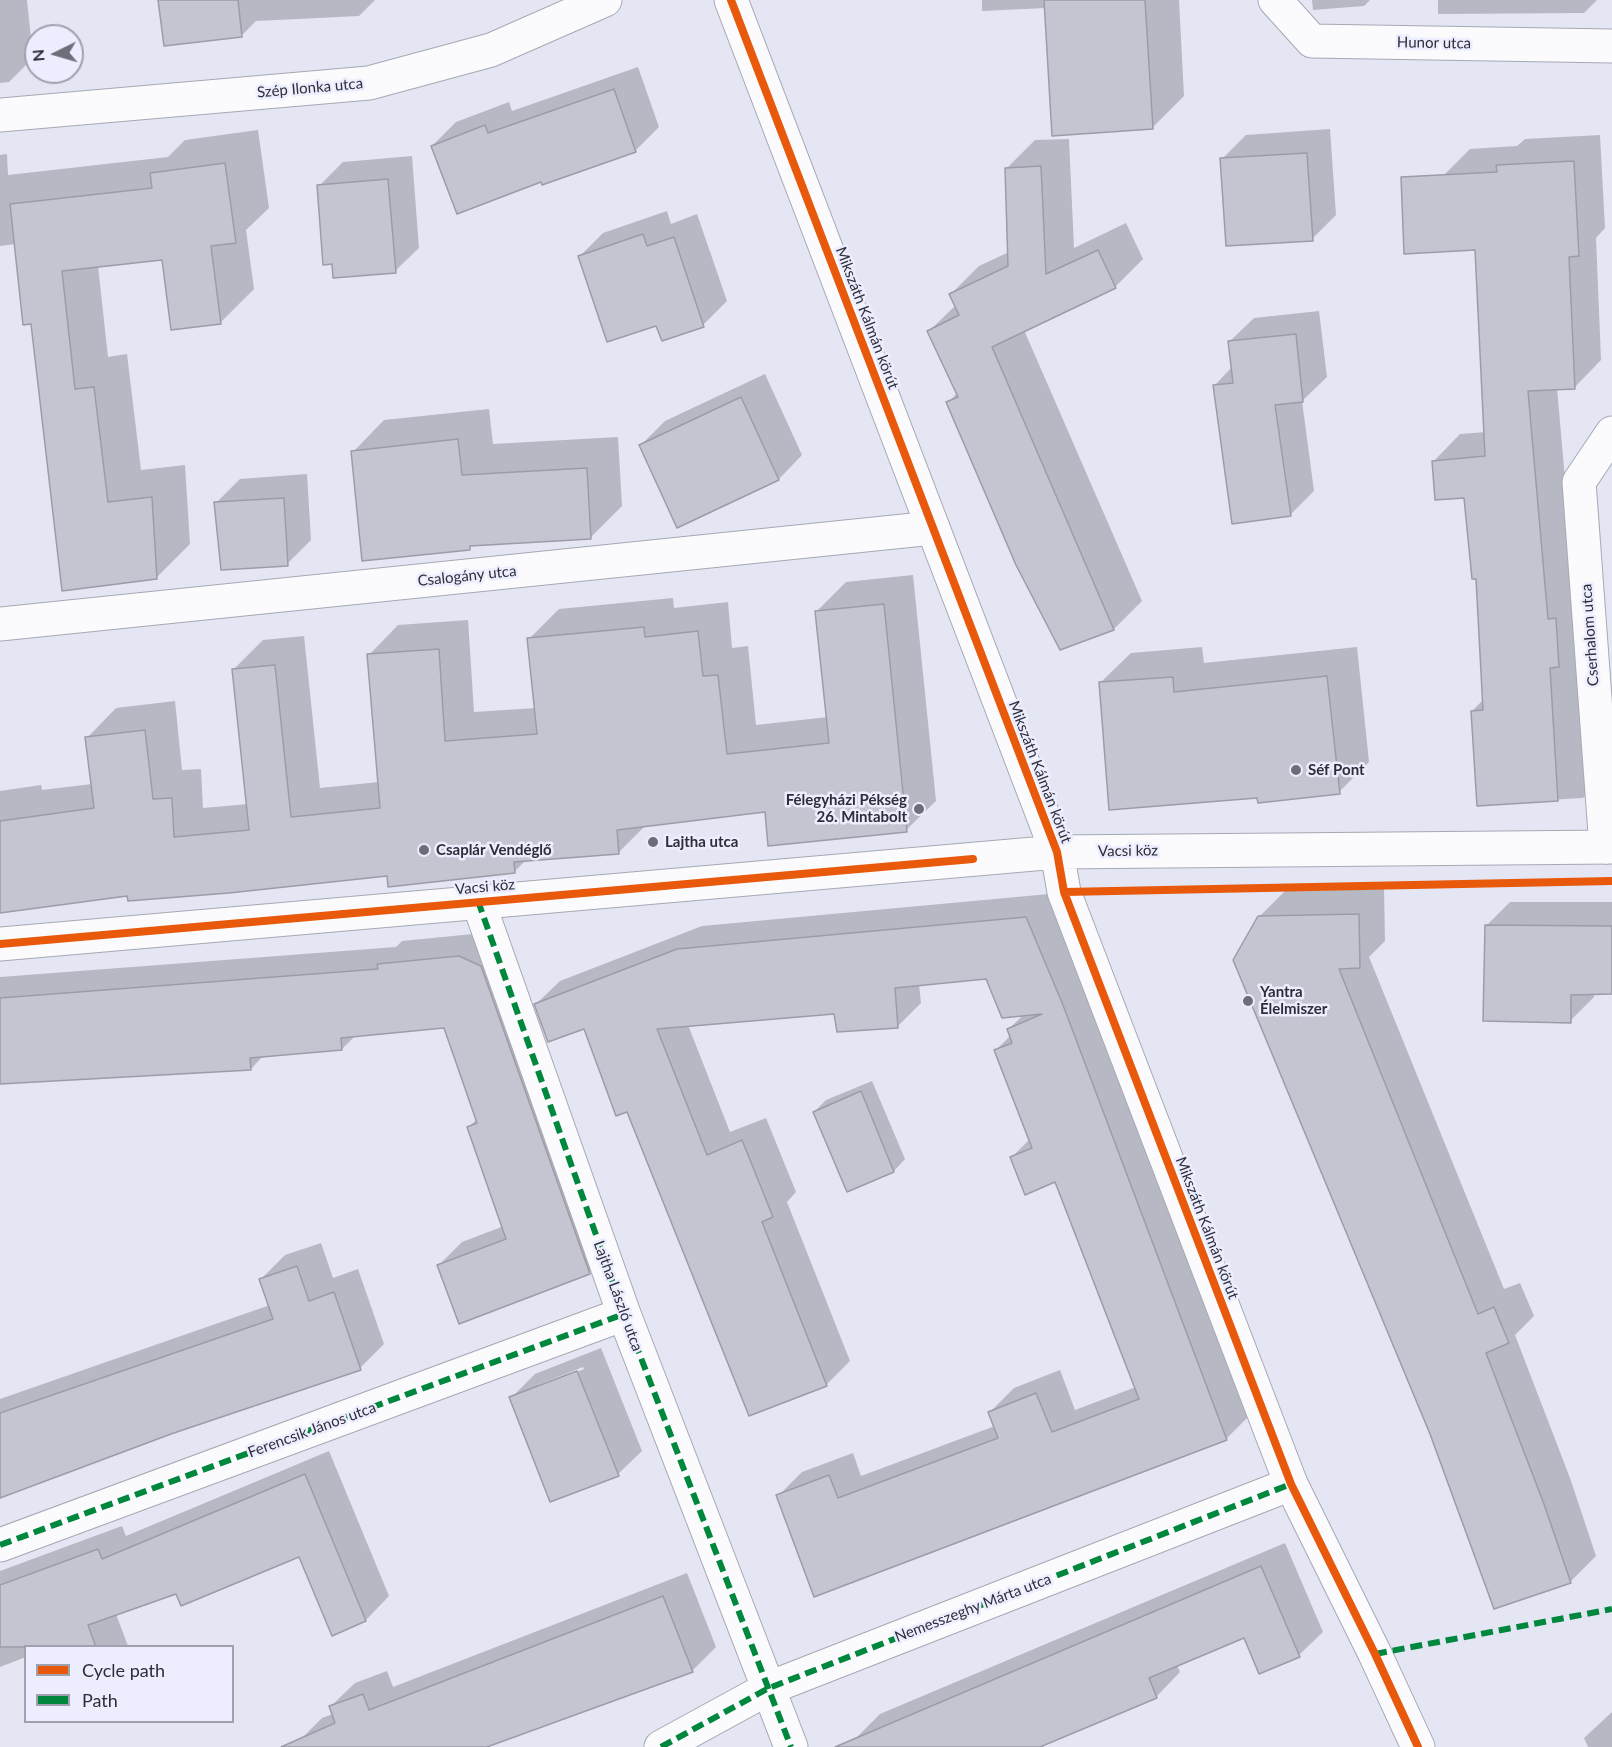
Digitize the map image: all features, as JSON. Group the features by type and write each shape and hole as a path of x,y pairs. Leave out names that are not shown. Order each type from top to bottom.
{"street":[{"name":"Szép Ilonka utca","path":"0,115 369,82 491,50 605,0"},
{"name":"Mikszáth Kálmán körút","path":"731,0 1057,852 1064,892 1291,1484 1376,1654 1418,1747"},
{"name":"Hunor utca","path":"1275,0 1312,41 1612,46"},
{"name":"Cserhalom utca","path":"1609,847 1579,482 1612,433"},
{"name":"Csalogány utca","path":"0,624 933,528"},
{"name":"Vacsi köz","path":"0,944 1057,852 1609,847"},
{"name":"Lajtha László utca","path":"478,901 624,1314 791,1747"},
{"name":"Ferencsik János utca","path":"0,1545 624,1314"},
{"name":"Nemesszeghy Márta utca","path":"662,1747 769,1688 1291,1484"}],"building":[{"path":"158,0 238,0 242,37 164,46"},
{"path":"1044,0 1145,0 1153,129 1052,136"},
{"path":"614,89 636,152 542,185 541,182 457,214 431,146 485,125 488,133"},
{"path":"1307,153 1313,241 1226,246 1220,158"},
{"path":"1574,161 1579,256 1569,257 1575,389 1528,391 1548,619 1556,618 1559,667 1550,668 1558,801 1477,806 1471,711 1483,710 1476,579 1472,579 1464,498 1435,500 1432,461 1485,456 1475,250 1404,254 1401,177 1497,172 1496,165"},
{"path":"225,163 236,243 211,246 221,324 171,330 162,260 62,271 75,389 94,387 108,502 152,497 157,579 62,591 31,324 23,325 10,204 152,188 150,173"},
{"path":"1041,166 1046,274 1098,250 1116,288 992,347 1114,630 1060,650 1016,565 946,402 958,397 927,331 959,315 949,294 1008,266 1005,168"},
{"path":"388,179 396,273 333,278 332,264 323,265 317,185"},
{"path":"643,234 647,246 674,237 704,327 662,341 656,326 607,342 578,256"},
{"path":"1296,334 1303,402 1275,405 1291,516 1232,524 1213,385 1233,383 1228,341"},
{"path":"741,397 779,480 677,528 639,445"},
{"path":"458,439 462,475 587,468 591,539 470,546 470,550 362,561 351,451"},
{"path":"284,498 288,566 221,570 214,502"},
{"path":"884,604 907,832 768,846 765,812 617,830 619,854 514,862 515,873 388,887 387,876 128,901 127,896 0,913 0,821 94,808 85,737 145,730 153,799 172,798 174,837 249,830 232,669 275,665 291,817 380,808 367,654 439,649 445,741 537,734 527,638 644,627 645,637 698,631 703,676 718,675 727,754 829,743 815,611"},
{"path":"1327,676 1340,794 1258,803 1257,798 1109,810 1099,682 1173,677 1174,692"},
{"path":"1359,914 1360,968 1339,969 1478,1314 1494,1307 1509,1343 1486,1353 1544,1504 1571,1583 1494,1609 1430,1434 1233,960 1258,916"},
{"path":"1026,917 1063,1005 1227,1440 814,1597 776,1495 829,1475 838,1498 998,1438 988,1412 1036,1393 1052,1432 1139,1399 1055,1182 1025,1195 1010,1157 1032,1148 994,1050 1012,1043 1007,1029 1042,1014 1002,1018 986,979 895,988 898,1028 837,1032 834,1014 657,1029 707,1155 742,1140 773,1217 762,1222 827,1386 749,1416 627,1112 616,1116 584,1029 548,1042 534,1004 677,949"},
{"path":"1485,925 1612,926 1612,994 1571,995 1571,1023 1483,1021"},
{"path":"459,956 481,966 590,1274 459,1324 437,1265 506,1239 467,1127 477,1123 444,1028 341,1038 342,1050 250,1058 251,1070 0,1084 0,998 378,969 377,964"},
{"path":"861,1091 894,1172 847,1192 813,1112"},
{"path":"297,1266 309,1301 334,1292 361,1370 171,1434 0,1498 0,1413 273,1319 259,1279"},
{"path":"577,1371 619,1476 550,1502 509,1397"},
{"path":"305,1474 366,1621 332,1636 299,1557 181,1606 176,1594 88,1625 95,1645 0,1647 0,1585 98,1549 102,1559"},
{"path":"1261,1566 1300,1657 1259,1674 1244,1638 1149,1678 1157,1698 1040,1747 835,1747"},
{"path":"663,1596 693,1672 487,1747 281,1747 335,1723 329,1706 363,1694 369,1710"}],"marked path":[{"path":"478,901 624,1314 791,1747"},
{"path":"0,1545 624,1314"},
{"path":"661,1747 769,1688 1291,1484"},
{"path":"1375,1654 1612,1609"}],"cycle path":[{"path":"731,0 1057,852 1064,892 1291,1484 1418,1747"},
{"path":"0,944 973,859"},
{"path":"1064,892 1612,881"}],"place":[{"name":"Séf Pont","path":"1296,770"},
{"name":"Félegyházi Pékség 26. Mintabolt","path":"919,809"},
{"name":"Lajtha utca","path":"653,842"},
{"name":"Csaplár Vendéglő","path":"424,850"},
{"name":"Yantra Élelmiszer","path":"1248,1001"}]}
